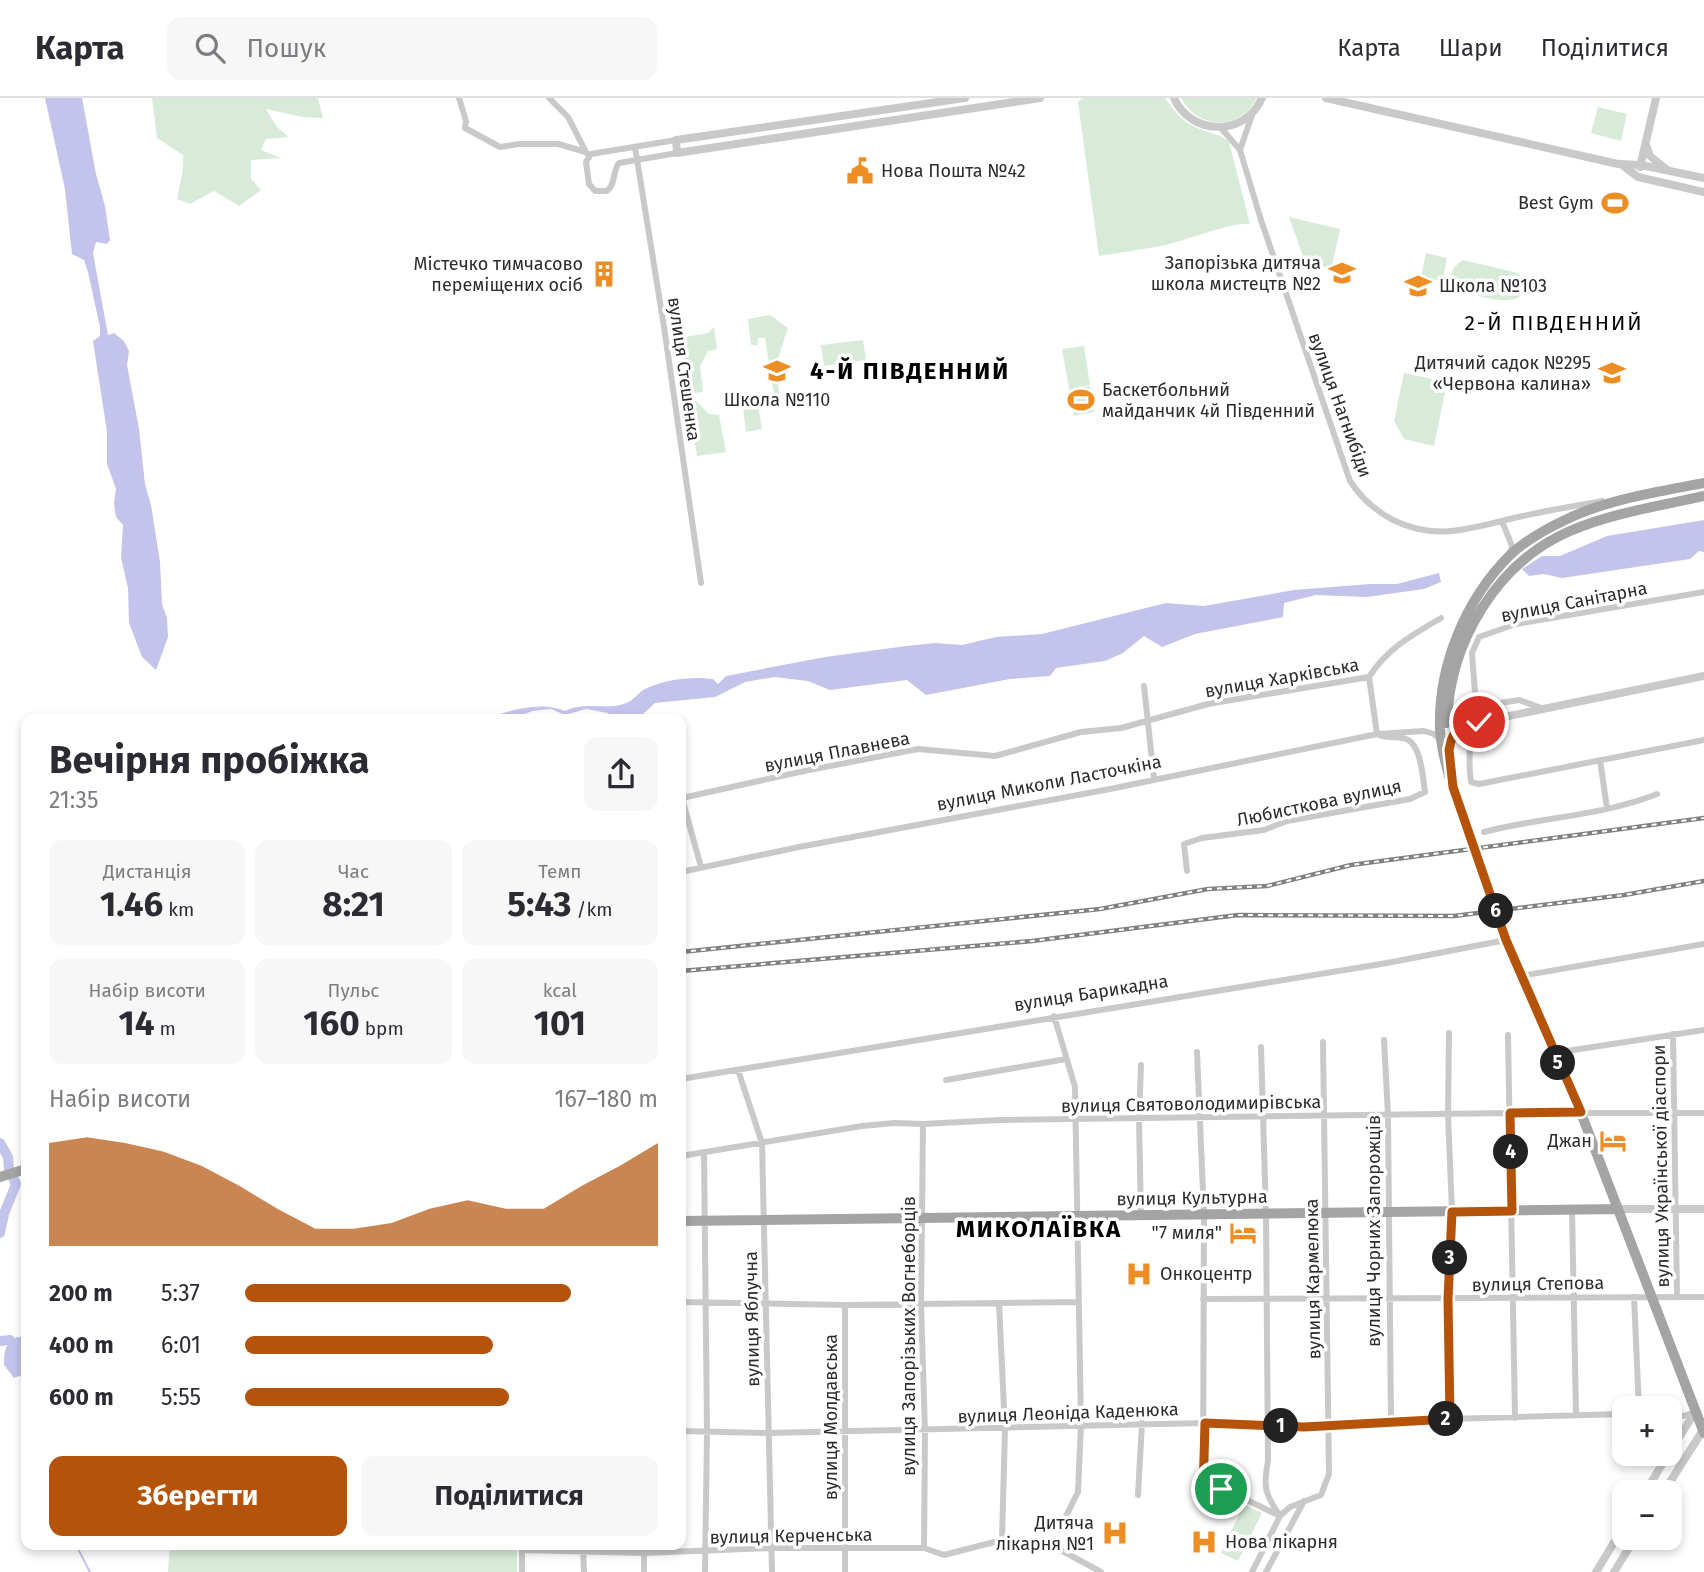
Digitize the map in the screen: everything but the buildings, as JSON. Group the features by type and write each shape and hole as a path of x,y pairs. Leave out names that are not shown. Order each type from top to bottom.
{"main road":[{"path":"1703,1427 1581,1112 1506,940 1453,787 1445,748 1444,709 1462,647 1480,611 1515,559 1548,529 1567,519 1622,500 1704,483"},
{"path":"1674,489 1677,502"},
{"path":"1515,559 1570,531 1608,517 1704,496"},
{"path":"0,1177 21,1171"},
{"name":"вулиця Культурна","path":"686,1221 1618,1209"}],"street":[{"path":"459,98 466,121 465,128 500,146 558,144 587,154 965,98"},
{"path":"548,98 568,117 587,154 589,184 592,189 601,192 611,188 619,163 637,159 1040,98"},
{"path":"1240,150 1253,112 1262,98"},
{"path":"1174,99 1187,116 1197,123 1221,128 1244,120 1267,98"},
{"path":"1326,98 1621,164 1641,165 1704,178"},
{"path":"1638,177 1656,98"},
{"name":"вулиця Нагнибіди","path":"1221,128 1240,150 1261,220 1350,481 1359,496 1374,509 1415,530 1448,533 1605,500 1622,500"},
{"path":"676,140 677,153"},
{"path":"1621,164 1636,157 1646,145"},
{"path":"1646,145 1655,161 1668,170"},
{"name":"вулиця Стешенка","path":"635,147 701,583"},
{"path":"1621,164 1638,177 1704,192"},
{"path":"1502,521 1515,559"},
{"name":"вулиця Санітарна","path":"1545,709 1519,700 1476,707 1472,653 1479,637 1516,624 1704,592"},
{"name":"вулиця Харківська","path":"1149,720 1208,704 1369,677 1391,649 1441,618"},
{"path":"1424,730 1434,734 1445,748 1453,736 1472,724 1704,676"},
{"path":"1369,677 1377,734"},
{"path":"1144,686 1154,779"},
{"path":"1424,730 1435,726 1444,709 1452,720 1472,724"},
{"name":"вулиця Плавнева","path":"686,797 918,749 990,757 1086,731 1149,720"},
{"path":"1472,724 1468,751 1471,782 1475,784 1704,740"},
{"name":"вулиця Миколи Ласточкіна","path":"686,871 1377,734 1424,730"},
{"name":"Любисткова вулиця","path":"1187,871 1184,845 1202,838 1264,830 1287,821 1390,803 1418,797 1425,792 1415,746 1406,739 1377,734"},
{"path":"1600,760 1607,808"},
{"path":"1485,832 1517,823 1631,804 1657,794"},
{"name":"вулиця Плавнева","path":"686,818 701,867"},
{"name":"вулиця Барикадна","path":"686,1078 1387,963 1506,940"},
{"path":"1521,976 1704,944"},
{"path":"1054,1016 1075,1087 1081,1425 1079,1492 1059,1530"},
{"path":"1553,1053 1704,1030"},
{"path":"1449,1033 1448,1114 1452,1212 1448,1299 1450,1419"},
{"name":"вулиця Української діаспори","path":"1674,1034 1677,1297"},
{"path":"1508,1035 1514,1418"},
{"name":"вулиця Чорних Запорожців","path":"1384,1040 1388,1115 1391,1422"},
{"name":"вулиця Кармелюка","path":"1304,1501 1321,1495 1329,1474 1323,1042"},
{"path":"1261,1047 1266,1215 1268,1461 1265,1490 1280,1516"},
{"path":"1197,1052 1204,1215 1203,1493 1221,1489 1228,1491 1280,1516"},
{"path":"946,1080 1066,1059"},
{"path":"1141,1065 1141,1217"},
{"name":"вулиця Яблучна","path":"738,1070 762,1143 772,1572"},
{"name":"вулиця Святоволодимирівська","path":"686,1155 894,1123 1581,1112 1704,1113"},
{"name":"вулиця Запорізьких Вогнеборців","path":"923,1124 920,1304 925,1431 924,1548"},
{"path":"704,1152 707,1431 705,1572"},
{"name":"вулиця Культурна","path":"1618,1209 1704,1209"},
{"path":"1572,1210 1576,1414"},
{"name":"вулиця Степова","path":"1203,1298 1327,1300 1388,1297 1704,1297"},
{"path":"1634,1297 1638,1396"},
{"path":"686,1302 845,1305 1078,1302"},
{"path":"999,1303 1005,1429 1002,1540"},
{"name":"вулиця Молдавська","path":"845,1305 845,1572"},
{"path":"1682,1416 1695,1412"},
{"path":"1682,1432 1695,1412"},
{"name":"вулиця Леоніда Каденюка","path":"686,1431 925,1431 1142,1423 1329,1426 1612,1414"},
{"path":"1138,1495 1142,1423"},
{"path":"1671,1480 1703,1427"},
{"path":"1252,1572 1280,1516 1290,1507 1304,1501"},
{"path":"1266,1572 1304,1501"},
{"name":"вулиця Керченська","path":"674,1550 924,1548 944,1555 1002,1540 1018,1548 1055,1547 1101,1572"},
{"path":"1596,1572 1612,1546"},
{"path":"522,1550 522,1572"},
{"path":"583,1550 584,1572"},
{"path":"644,1550 644,1572"},
{"path":"1614,1572 1628,1550"}],"green space":[{"path":"152,98 318,98 323,118 302,117 266,109 277,127 289,137 266,139 261,150 281,158 251,160 251,179 261,190 239,206 214,191 190,204 177,199 183,155 157,138"},
{"path":"1082,98 1165,98 1189,124 1229,142 1250,224 1223,228 1170,244 1099,256 1078,102"},
{"path":"1181,98 1257,98 1250,109 1240,116 1219,122 1198,116 1188,109"},
{"path":"1598,107 1627,114 1621,141 1591,133"},
{"path":"1289,217 1340,229 1331,271 1306,265"},
{"path":"1426,253 1447,258 1442,283 1421,278"},
{"path":"1463,260 1518,273 1525,284 1523,293 1517,298 1498,300 1456,290 1451,285 1452,273"},
{"path":"770,315 788,328 776,365 780,400 758,404 762,429 746,432 742,400 774,394 765,338 758,338 758,345 751,345 748,319"},
{"path":"714,327 717,349 708,351 700,366 703,392 687,394 679,338 708,333"},
{"path":"863,340 866,360 824,366 821,345"},
{"path":"1084,346 1090,385 1078,387 1090,386 1094,412 1074,416 1062,349"},
{"path":"1404,373 1447,382 1434,446 1404,439 1394,421"},
{"path":"695,400 709,414 719,415 726,452 697,456 688,401"},
{"path":"1244,1504 1262,1513 1238,1561 1221,1553"},
{"path":"170,1550 517,1550 517,1572 168,1572"}],"water":[{"path":"45,98 82,98 96,174 105,206 110,240 107,244 96,242 93,253 108,335 114,333 124,341 129,351 127,365 160,562 162,604 167,618 168,637 156,670 142,657 129,623 128,588 121,558 123,525 116,517 116,489 107,464 107,432 93,341 100,336 100,327 84,260 72,254 65,189"},
{"path":"1704,520 1704,552 1699,551 1690,559 1562,578 1544,574 1529,576 1522,569 1542,556 1560,556 1607,536"},
{"path":"1439,573 1441,582 1424,589 1367,597 1316,595 1284,603 1283,617 1195,634 1162,647 1144,636 1123,653 1105,661 1056,668 1050,676 1010,679 926,695 907,680 830,690 808,681 775,677 745,682 715,697 655,703 643,714 608,714 586,709 563,714 551,709 524,714 501,714 537,706 565,711 579,707 620,705 629,702 647,688 663,682 697,678 713,679 718,684 726,676 825,657 935,643 962,645 996,637 1042,634 1166,603 1204,606 1294,590 1397,584"},
{"path":"21,1337 21,1377 14,1378 4,1365 5,1352 13,1339"}],"waterway":[{"path":"0,1143 8,1157 9,1169"},
{"path":"0,1233 16,1184 13,1178"},
{"path":"0,1341 10,1340"},
{"path":"79,1550 90,1572"}],"railway":[{"path":"686,951 1100,909 1208,889 1267,886 1351,865 1704,818"},
{"path":"686,971 1032,941 1238,915 1454,916 1624,895 1704,881"}],"place":[{"name":"Нова Пошта №42","path":"860,171"},
{"name":"Best Gym","path":"1615,203"},
{"name":"Запорізька дитяча школа мистецтв №2","path":"1342,273"},
{"name":"Містечко тимчасово переміщених осіб","path":"604,274"},
{"name":"Школа №103","path":"1418,286"},
{"name":"Школа №110","path":"777,371"},
{"name":"Дитячий садок №295 «Червона калина»","path":"1612,373"},
{"name":"Баскетбольний майданчик 4й Південний","path":"1081,400"},
{"name":"Джан","path":"1613,1141"},
{"name":"\"7 миля\"","path":"1243,1233"},
{"name":"Онкоцентр","path":"1139,1274"},
{"name":"Дитяча лікарня №1","path":"1115,1533"},
{"name":"Нова лікарня","path":"1204,1542"}],"district":[{"name":"2-Й ПІВДЕННИЙ","path":"1554,323"},
{"name":"4-Й ПІВДЕННИЙ","path":"910,371"},
{"name":"МИКОЛАЇВКА","path":"1039,1229"}],"route":[{"path":"1221,1489 1203,1493 1205,1423 1304,1427 1450,1419 1448,1299 1452,1212 1512,1211 1510,1113 1581,1112 1506,940 1453,787 1449,750 1451,741 1458,731 1479,722"}]}
